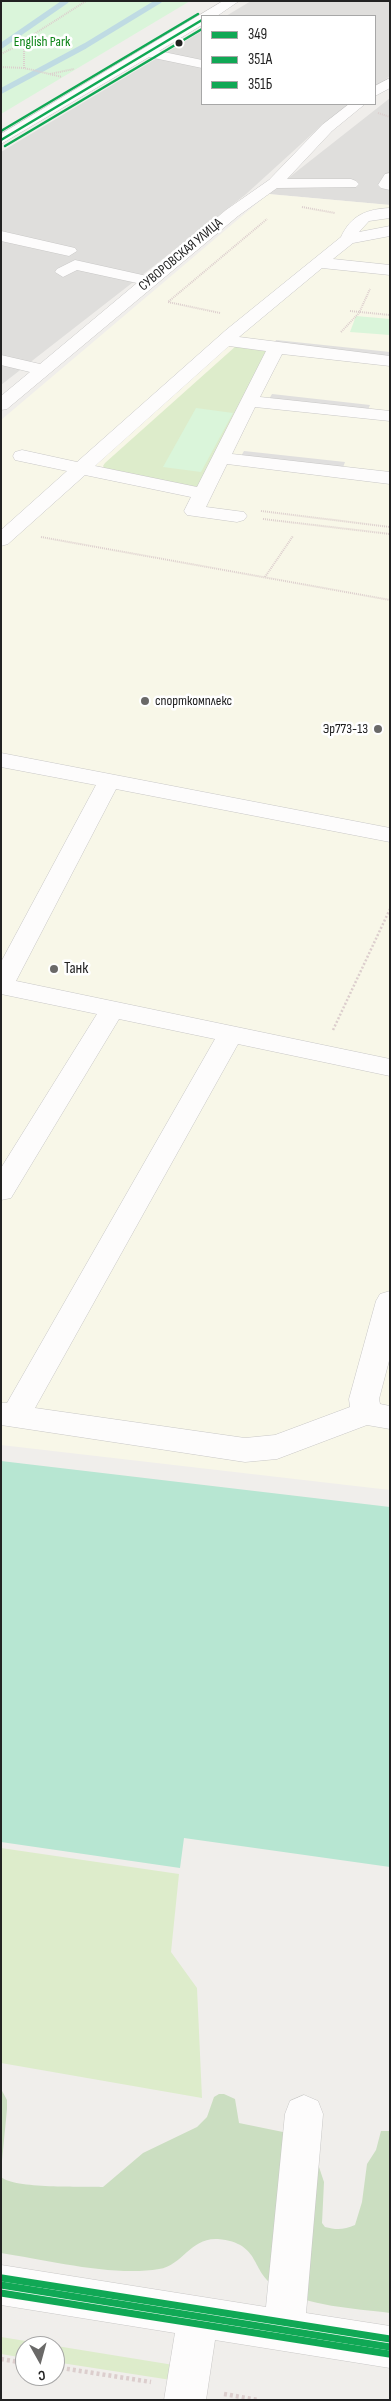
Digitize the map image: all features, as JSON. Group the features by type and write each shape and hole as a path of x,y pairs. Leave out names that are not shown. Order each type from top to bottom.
{"street":[{"path":"210,15 233,1"},
{"path":"1,140 201,21"},
{"path":"148,53 201,64"},
{"path":"376,91 390,82"},
{"name":"СУВОРОВСКАЯ УЛИЦА","path":"1,405 232,213 274,183 327,128 357,105"},
{"path":"390,178 386,185 390,185"},
{"path":"274,183 351,184"},
{"path":"348,239 352,227 362,219 372,214 390,213"},
{"path":"6,536 250,319 348,239 390,231"},
{"path":"1,236 69,251"},
{"path":"320,263 390,270"},
{"path":"64,272 76,264 149,281"},
{"path":"226,340 325,354 390,360"},
{"path":"237,516 194,511 276,348"},
{"path":"1,360 43,370"},
{"path":"250,401 390,416"},
{"path":"22,456 203,494"},
{"path":"221,458 390,478"},
{"path":"1,760 390,835"},
{"path":"109,781 1,986 390,1068"},
{"path":"1,1191 113,1009"},
{"path":"231,1034 8,1415 245,1450 277,1448 378,1416 364,1399 390,1301"},
{"path":"284,2330 304,2114"},
{"path":"1,2285 390,2347"},
{"path":"185,2400 198,2316"}],"path":[{"path":"1,54 26,42 64,13 86,1"},
{"path":"24,68 26,42"},
{"path":"1,67 24,68 50,74"},
{"path":"296,207 362,219"},
{"path":"250,319 168,302 269,217"},
{"path":"325,354 332,339 349,326 366,303 373,282"},
{"path":"350,312 390,315"},
{"path":"259,511 390,527"},
{"path":"237,516 390,534"},
{"path":"6,536 265,577 390,600"},
{"path":"265,577 293,536"},
{"path":"323,1053 390,909"},
{"path":"1,2359 15,2361"}],"shaded area":[{"path":"251,1 390,1 390,76 376,86 376,15 228,15"},
{"path":"201,32 201,105 351,105 322,125 245,195 1,385 1,152"},
{"path":"390,98 390,205 268,194 385,102"},
{"path":"268,194 390,205 390,1490 1,1445 1,420"},
{"path":"276,340 390,352 390,358 273,347"},
{"path":"272,394 370,405 367,412 268,401"},
{"path":"244,451 345,462 342,470 240,458"}],"green space":[{"name":"English Park","path":"1,1 190,1 1,114"},
{"path":"356,316 390,319 390,335 350,332"},
{"path":"236,346 267,350 199,486 193,487 105,469 103,466 105,463"},
{"path":"196,408 233,413 201,472 163,467"},
{"path":"1,1461 390,1507 390,1867 184,1838 180,1868 1,1842"},
{"path":"1,1848 179,1874 171,1952 197,1988 202,2098 1,2063"},
{"path":"1,2089 7,2100 7,2109 1,2171"},
{"path":"219,2094 235,2099 239,2123 283,2132 306,2147 316,2158 324,2182 322,2223 325,2227 329,2228 344,2229 355,2225 362,2202 367,2164 376,2150 381,2131 390,2131 390,2313 332,2306 289,2294 268,2281 249,2252 242,2246 218,2239 201,2242 167,2266 141,2271 80,2267 1,2253 1,2177 8,2181 34,2185 103,2187 143,2153 197,2127 207,2117 214,2097"},
{"path":"1,2337 15,2339 15,2356 1,2354"},
{"path":"65,2347 186,2367 184,2382 65,2364"}],"waterway":[{"path":"1,46 66,1"},
{"path":"1,91 85,46 159,1"}],"transit line":[{"name":"351Б","path":"1,131 198,14"},
{"name":"349","path":"1,140 201,21"},
{"name":"351А","path":"5,146 201,30"},
{"name":"351Б","path":"2,2278 390,2339"},
{"name":"349","path":"1,2285 390,2347"},
{"name":"351А","path":"1,2293 389,2354"}],"place":[{"name":"спорткомплекс","path":"145,701"},
{"name":"Эр773-13","path":"378,729"},
{"name":"Танк","path":"54,969"}]}
